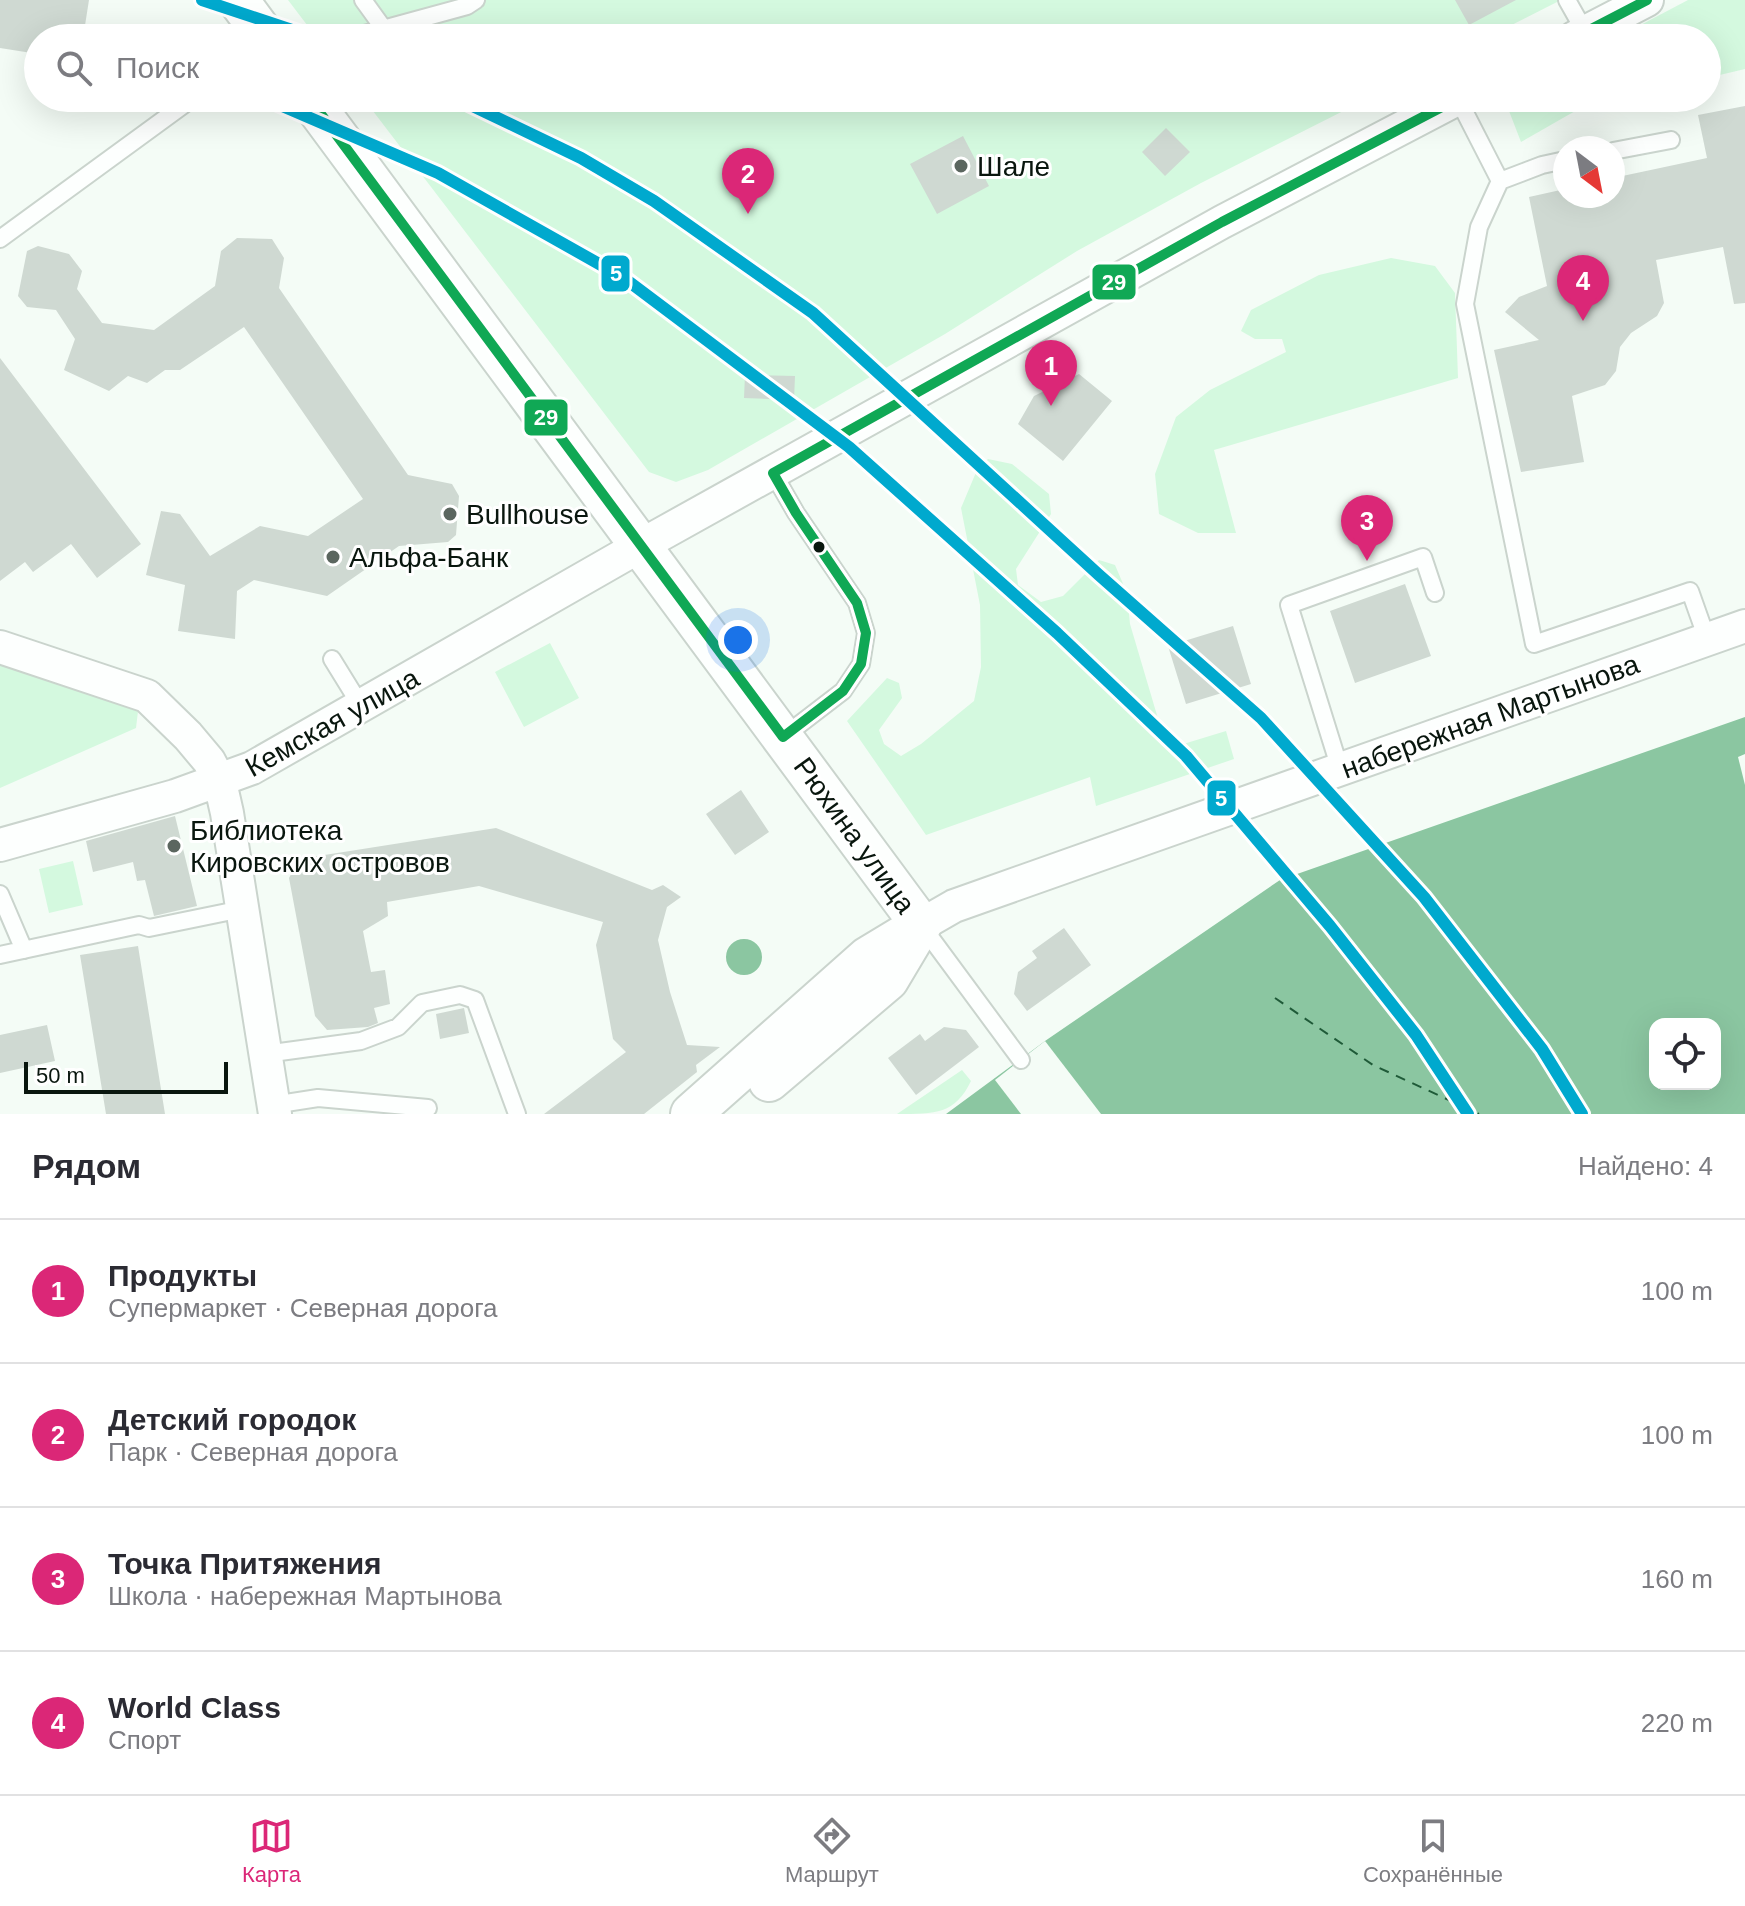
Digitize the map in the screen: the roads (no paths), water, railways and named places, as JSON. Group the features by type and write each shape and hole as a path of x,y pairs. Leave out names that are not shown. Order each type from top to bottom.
{"street":[{"path":"238,0 256,24"},
{"path":"1601,24 1647,0"},
{"name":"Рюхина улица","path":"319,112 921,925"},
{"name":"Кемская улица","path":"0,845 220,782 252,768 640,546 1222,222 1431,112"},
{"name":"набережная Мартынова","path":"691,1114 868,957 954,906 1745,626"},
{"path":"0,647 147,696 209,761 220,782 274,1110"},
{"name":"набережная Мартынова","path":"730,1114 888,980 921,925"}],"lane":[{"path":"363,0 380,24"},
{"path":"402,24 467,6 476,0"},
{"path":"1567,0 1576,24"},
{"path":"0,239 174,112"},
{"path":"1465,112 1500,181"},
{"path":"1625,149 1671,140"},
{"path":"1553,163 1500,181 1479,227 1465,304 1534,644 1690,591 1707,639"},
{"path":"773,473 857,603 866,633 861,664 843,691 783,737"},
{"path":"1340,769 1289,605 1423,557 1435,593"},
{"path":"332,659 361,706"},
{"path":"0,894 24,950"},
{"path":"0,955 139,925 149,928 242,909"},
{"name":"Рюхина улица","path":"921,925 1021,1060"},
{"path":"265,1054 361,1041 398,1027 422,1003 460,995 475,1000 517,1114"},
{"path":"274,1110 318,1098 428,1108"}],"place":[{"name":"Шале","path":"961,166"},
{"name":"Детский городок","path":"748,214"},
{"name":"World Class","path":"1583,321"},
{"name":"Продукты","path":"1051,406"},
{"name":"Bullhouse","path":"450,514"},
{"name":"Альфа-Банк","path":"333,557"},
{"name":"Точка Притяжения","path":"1367,561"},
{"name":"Библиотека Кировских островов","path":"174,846"}]}
